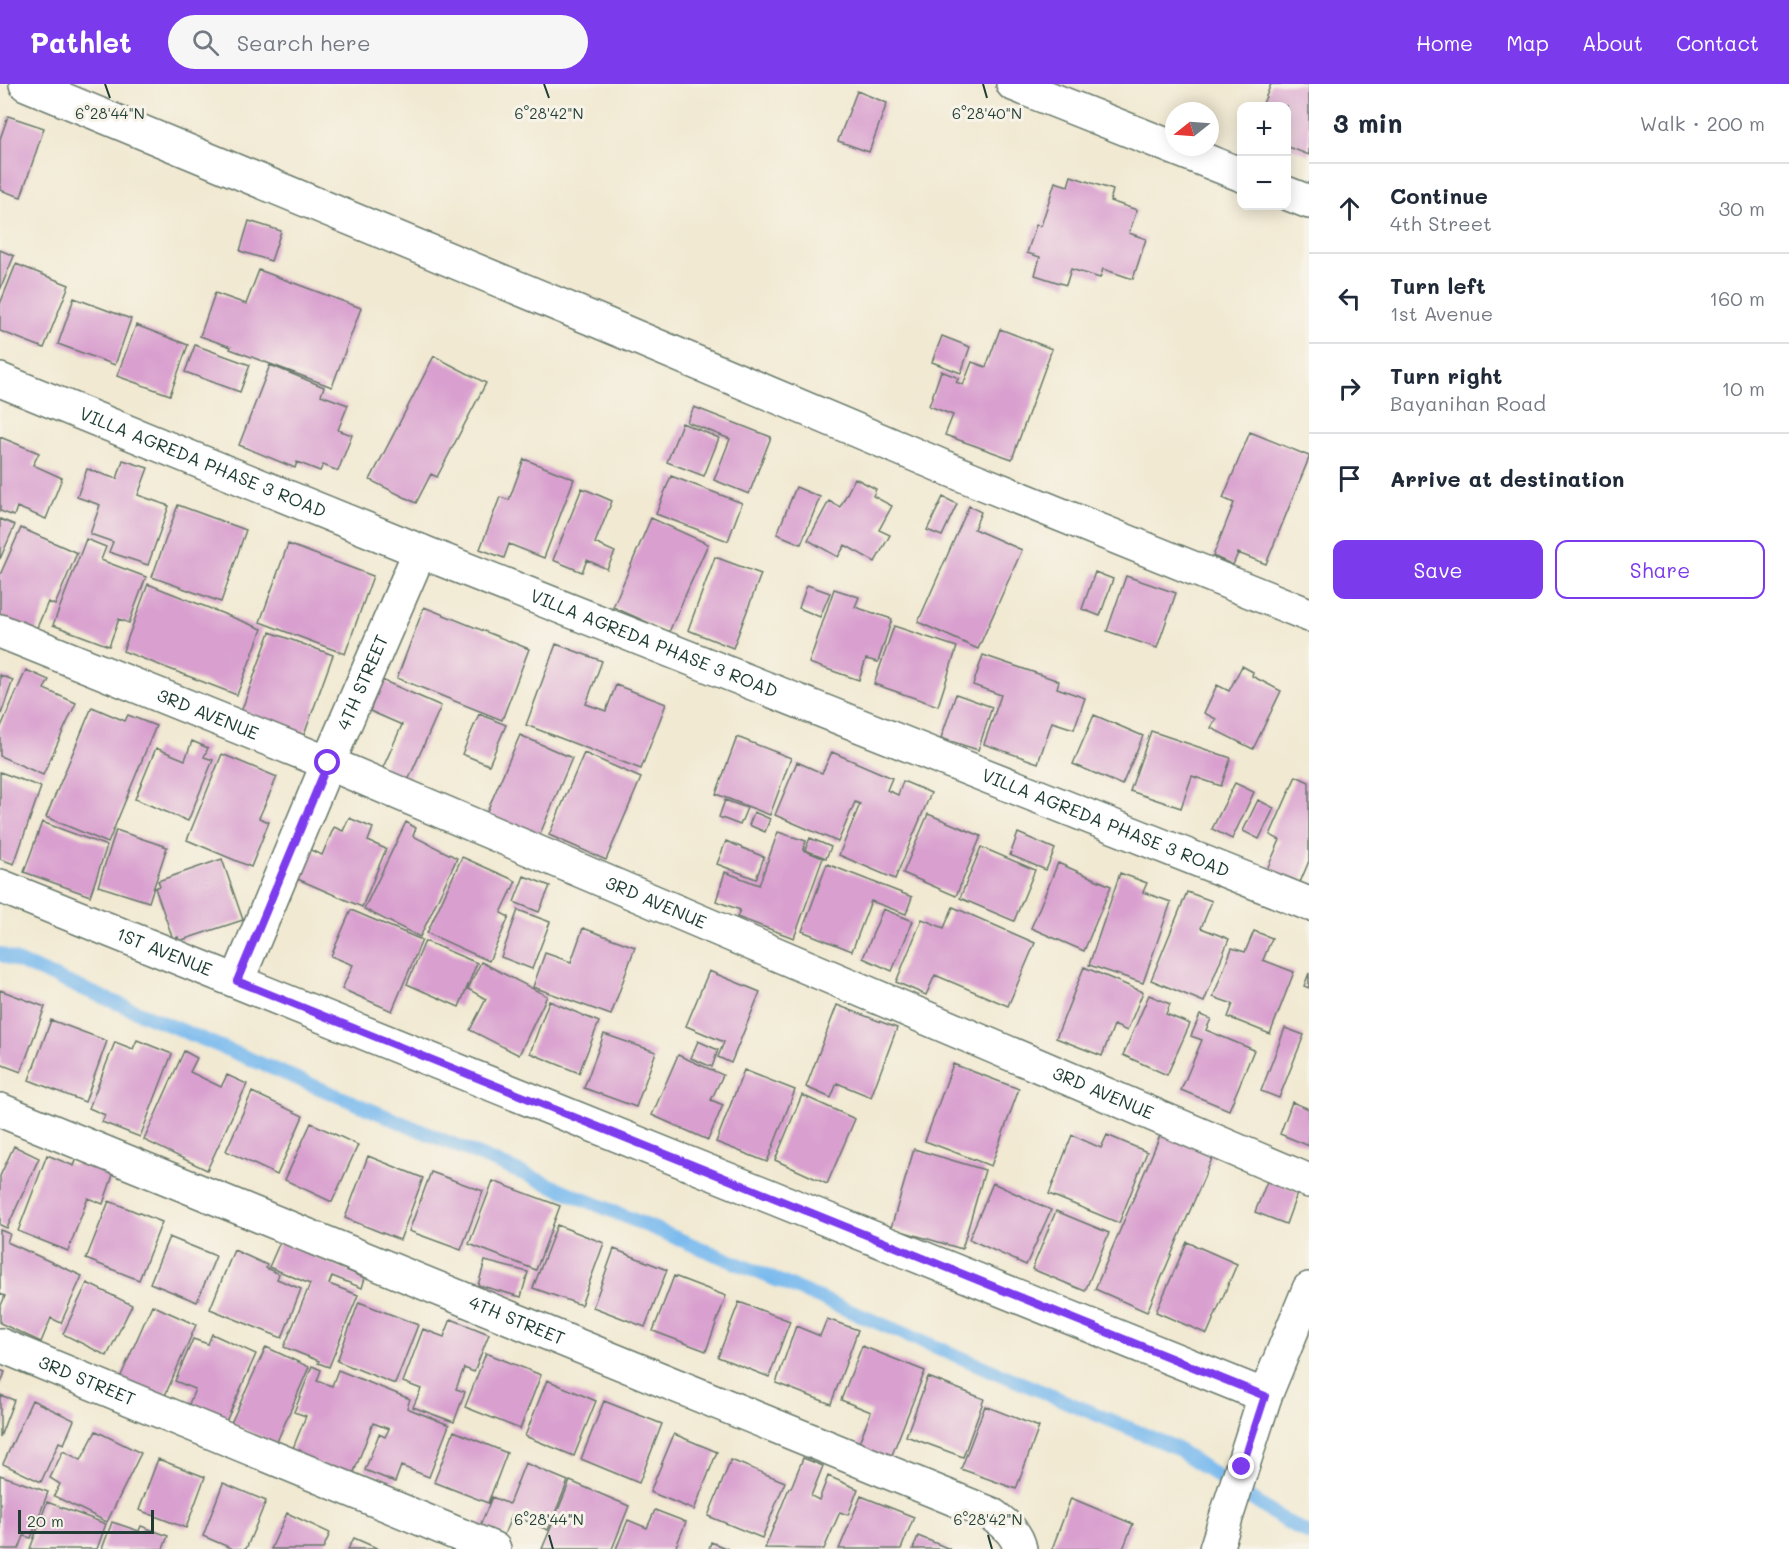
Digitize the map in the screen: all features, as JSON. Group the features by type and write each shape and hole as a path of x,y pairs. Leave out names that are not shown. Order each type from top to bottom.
{"street":[{"path":"26,84 970,478 1309,615"},
{"path":"1013,84 1237,173"},
{"path":"1291,195 1309,202"},
{"name":"VILLA AGREDA PHASE 3 ROAD","path":"0,380 420,551 1309,904"},
{"name":"4TH STREET","path":"237,981 420,551"},
{"name":"3RD AVENUE","path":"0,631 328,763 1309,1181"},
{"name":"1ST AVENUE","path":"0,886 1265,1396"},
{"name":"4TH STREET","path":"0,1110 991,1514 1008,1527 1018,1540 1020,1549"},
{"path":"1219,1538 1265,1396 1309,1289"},
{"name":"3RD STREET","path":"0,1345 494,1549"}],"building":[{"path":"1271,84 1309,84 1309,155 1291,148 1291,102 1264,102"},
{"path":"857,91 887,103 869,152 838,141"},
{"path":"8,116 44,128 21,197 0,190 0,139"},
{"path":"1071,176 1113,190 1110,201 1137,210 1129,233 1146,239 1133,279 1103,269 1100,278 1071,269 1066,285 1035,275 1040,257 1027,253 1036,225 1041,226 1055,182 1068,186"},
{"path":"249,221 281,231 271,261 240,251"},
{"path":"0,250 14,256 0,290"},
{"path":"16,264 69,285 44,348 0,331 0,304"},
{"path":"259,270 361,308 332,387 200,336 215,293 246,304"},
{"path":"74,298 131,319 115,365 58,344"},
{"path":"136,325 188,345 170,395 117,376"},
{"path":"1000,329 1052,349 1012,459 945,435 953,415 929,406 941,371 959,378 956,382 963,385 972,362 986,367"},
{"path":"942,336 970,347 961,373 932,362"},
{"path":"195,345 250,365 240,392 185,372"},
{"path":"434,356 486,383 437,477 431,474 416,503 370,480"},
{"path":"270,365 324,387 321,395 348,405 338,430 352,435 338,471 323,465 320,471 297,462 295,468 239,445"},
{"path":"694,407 771,437 749,494 714,480 730,439 687,422"},
{"path":"682,423 719,438 704,476 667,462"},
{"path":"1250,432 1309,456 1309,458 1266,564 1238,553 1233,565 1213,556 1234,503 1223,498"},
{"path":"0,437 39,453 33,465 62,478 46,519 17,507 14,516 0,511"},
{"path":"524,459 574,479 544,558 509,544 504,558 480,549 500,497 509,500"},
{"path":"123,460 148,468 138,495 169,506 148,565 109,552 113,542 90,534 100,505 77,497 87,469 117,479"},
{"path":"671,476 742,503 728,541 656,514"},
{"path":"855,478 876,489 873,496 892,506 879,530 890,535 875,562 845,545 838,557 808,540 829,501 840,507"},
{"path":"796,487 820,497 801,544 777,534"},
{"path":"582,488 612,501 595,543 615,552 607,569 587,560 582,572 553,560"},
{"path":"943,497 957,504 942,536 927,530"},
{"path":"178,505 246,530 221,602 152,577"},
{"path":"969,506 981,512 974,529 1022,550 978,649 918,622"},
{"path":"651,518 708,544 669,632 613,607"},
{"path":"0,519 15,525 0,559"},
{"path":"21,528 77,553 55,605 48,602 33,637 0,623 0,575"},
{"path":"86,539 106,547 101,560 146,577 129,623 119,619 109,646 53,625"},
{"path":"288,544 373,576 345,654 260,622"},
{"path":"715,557 761,574 733,648 688,630"},
{"path":"1095,572 1113,579 1100,616 1082,609"},
{"path":"1126,576 1176,593 1157,648 1107,631"},
{"path":"148,584 262,629 237,695 123,651"},
{"path":"807,585 830,593 820,617 799,608"},
{"path":"834,589 859,597 855,607 892,619 878,662 866,659 859,680 809,663"},
{"path":"424,607 529,649 502,720 397,678"},
{"path":"894,626 957,647 938,706 874,684"},
{"path":"270,632 333,655 304,735 241,712"},
{"path":"556,644 602,661 586,704 606,711 616,685 666,704 641,769 526,725"},
{"path":"983,655 1059,681 1057,688 1085,698 1074,729 1052,722 1038,763 984,744 1001,695 973,685"},
{"path":"1242,666 1253,672 1252,676 1281,691 1253,749 1211,728 1216,719 1204,713 1217,685 1229,691"},
{"path":"26,670 49,680 44,689 76,703 43,775 0,756 0,729"},
{"path":"0,675 13,680 0,717"},
{"path":"382,680 441,706 407,783 381,772 402,725 370,711"},
{"path":"956,694 992,707 978,750 941,738"},
{"path":"92,707 125,721 128,715 156,726 108,843 46,817"},
{"path":"479,714 506,725 489,765 462,754"},
{"path":"1094,715 1143,736 1122,785 1073,764"},
{"path":"1151,731 1231,758 1221,786 1192,776 1181,808 1130,791"},
{"path":"520,735 572,758 538,839 485,816"},
{"path":"737,737 791,758 770,815 716,794"},
{"path":"192,741 208,748 204,757 213,760 188,821 135,799 156,748 185,760"},
{"path":"832,752 892,778 887,790 898,795 903,781 931,793 895,879 839,855 860,804 855,802 838,842 775,815 797,762 822,773"},
{"path":"584,753 641,778 606,860 549,835"},
{"path":"222,754 277,777 259,818 269,822 251,867 187,840"},
{"path":"0,772 41,787 14,864 0,859"},
{"path":"1296,776 1309,782 1309,861 1298,887 1264,876 1280,840 1270,835"},
{"path":"1235,783 1254,792 1232,839 1212,829"},
{"path":"725,800 747,808 740,825 719,817"},
{"path":"1258,800 1274,808 1259,839 1243,831"},
{"path":"754,812 770,819 765,832 749,825"},
{"path":"928,814 981,836 956,896 903,873"},
{"path":"349,818 373,828 368,841 386,849 362,907 293,877 306,848 322,855 334,827 343,831"},
{"path":"42,822 107,846 90,896 24,872"},
{"path":"406,822 416,828 413,836 457,858 420,937 364,909"},
{"path":"116,830 167,847 149,902 98,886"},
{"path":"778,832 806,841 803,850 823,858 794,938 737,917 740,910 716,901 725,872 759,885"},
{"path":"1018,833 1055,849 1046,870 1010,855"},
{"path":"810,838 831,847 826,858 805,850"},
{"path":"726,841 764,857 756,879 717,864"},
{"path":"981,847 1035,870 1014,921 960,898"},
{"path":"462,857 516,881 501,913 509,917 489,961 427,933"},
{"path":"222,859 243,920 179,941 178,937 173,939 155,888 160,886 158,881"},
{"path":"1058,863 1111,886 1084,951 1031,928"},
{"path":"827,864 912,897 906,914 871,901 852,951 802,931"},
{"path":"1120,873 1147,883 1143,892 1171,902 1143,983 1089,965"},
{"path":"524,876 550,886 539,912 514,902"},
{"path":"1187,892 1212,901 1201,928 1229,939 1204,1002 1151,980"},
{"path":"953,907 1035,943 1008,1006 935,975 926,995 896,982 922,919 944,928"},
{"path":"883,909 913,921 892,971 863,958"},
{"path":"351,910 422,940 392,1011 342,989 353,965 331,956"},
{"path":"518,910 550,922 532,969 501,957"},
{"path":"583,928 635,947 611,1015 533,987 545,953 571,962"},
{"path":"1254,931 1272,938 1263,960 1294,972 1270,1034 1228,1017 1233,1004 1213,997 1232,948 1245,952"},
{"path":"425,941 477,963 459,1007 407,984"},
{"path":"481,962 547,996 519,1055 470,1030 486,999 468,989"},
{"path":"1084,967 1143,992 1127,1031 1114,1025 1102,1056 1056,1038"},
{"path":"709,971 760,992 731,1063 718,1057 724,1042 686,1026"},
{"path":"1309,973 1309,988 1304,986"},
{"path":"0,990 45,1007 21,1072 0,1064"},
{"path":"1149,995 1170,1004 1166,1014 1190,1024 1167,1075 1123,1055"},
{"path":"549,1001 599,1022 579,1073 530,1053"},
{"path":"837,1005 897,1028 871,1097 837,1083 831,1098 806,1087"},
{"path":"1200,1015 1211,1019 1206,1030 1254,1050 1229,1110 1181,1090 1202,1040 1191,1036"},
{"path":"51,1020 107,1041 85,1102 29,1080"},
{"path":"1285,1028 1304,1035 1279,1098 1261,1091"},
{"path":"604,1034 656,1052 636,1107 584,1088"},
{"path":"137,1040 172,1054 140,1137 102,1122 105,1115 89,1108 115,1042 133,1049"},
{"path":"698,1041 718,1050 712,1067 691,1058"},
{"path":"184,1051 197,1058 190,1072 221,1087 227,1075 247,1084 207,1170 144,1140"},
{"path":"678,1055 723,1075 711,1100 723,1105 708,1140 652,1115"},
{"path":"953,1064 1019,1089 991,1166 925,1141"},
{"path":"744,1070 795,1090 767,1162 716,1142"},
{"path":"252,1092 303,1116 277,1175 226,1151"},
{"path":"802,1095 855,1119 827,1184 775,1160"},
{"path":"1292,1102 1309,1109 1309,1146 1280,1134"},
{"path":"311,1123 358,1145 332,1202 285,1180"},
{"path":"1162,1131 1214,1154 1147,1312 1095,1289"},
{"path":"1072,1135 1101,1148 1107,1135 1147,1152 1119,1223 1049,1194"},
{"path":"14,1146 39,1158 7,1228 0,1225 0,1176"},
{"path":"914,1149 985,1170 962,1249 891,1228"},
{"path":"47,1155 74,1166 77,1158 114,1172 103,1204 88,1198 68,1251 18,1231"},
{"path":"368,1156 423,1178 400,1240 345,1218"},
{"path":"431,1172 483,1191 461,1250 409,1231"},
{"path":"1268,1179 1298,1191 1286,1224 1255,1212"},
{"path":"493,1181 560,1206 536,1270 469,1244"},
{"path":"993,1183 1051,1210 1026,1265 969,1239"},
{"path":"109,1201 162,1222 139,1280 86,1259"},
{"path":"1056,1211 1109,1233 1085,1291 1032,1269"},
{"path":"557,1225 604,1243 581,1305 533,1288"},
{"path":"0,1230 10,1234 7,1242 82,1276 61,1323 51,1318 41,1342 0,1323 0,1308 5,1296 0,1294"},
{"path":"169,1237 216,1256 197,1302 150,1283"},
{"path":"280,1242 365,1278 362,1288 332,1276 329,1284 358,1295 329,1367 284,1347 310,1284 269,1267"},
{"path":"1187,1242 1237,1264 1207,1334 1156,1312"},
{"path":"614,1249 667,1270 645,1327 593,1307"},
{"path":"234,1250 267,1265 266,1268 279,1274 277,1279 301,1289 282,1338 210,1309"},
{"path":"485,1261 528,1272 521,1297 478,1285"},
{"path":"674,1276 726,1296 706,1351 653,1331"},
{"path":"87,1283 132,1305 107,1356 63,1334"},
{"path":"359,1302 418,1325 395,1384 337,1361"},
{"path":"739,1302 790,1321 769,1377 718,1357"},
{"path":"152,1305 196,1325 163,1400 116,1387"},
{"path":"451,1319 489,1334 474,1372 464,1368 456,1389 465,1392 454,1422 413,1407 421,1389 403,1382 423,1329 444,1337"},
{"path":"827,1319 858,1330 831,1404 776,1383 796,1326 820,1336"},
{"path":"212,1334 256,1354 224,1426 187,1409 195,1389 175,1381 193,1339 208,1344"},
{"path":"862,1346 925,1371 890,1460 857,1448 871,1412 841,1400"},
{"path":"266,1347 309,1367 276,1444 231,1423"},
{"path":"486,1353 541,1375 520,1429 465,1407"},
{"path":"312,1366 321,1370 317,1381 332,1386 338,1370 410,1399 407,1408 449,1425 429,1477 401,1466 395,1482 365,1470 379,1434 385,1437 389,1429 373,1423 352,1477 291,1453 306,1416 294,1412"},
{"path":"0,1370 5,1372 0,1386"},
{"path":"928,1377 984,1399 963,1457 906,1436"},
{"path":"547,1380 596,1401 574,1456 525,1436"},
{"path":"0,1395 14,1400 0,1437"},
{"path":"32,1400 74,1420 64,1444 59,1442 41,1482 3,1464"},
{"path":"604,1401 662,1424 639,1483 581,1459"},
{"path":"985,1406 1039,1427 1016,1489 961,1469"},
{"path":"96,1431 141,1453 107,1522 54,1496 60,1484 50,1478 63,1451 81,1460"},
{"path":"454,1431 507,1453 488,1503 434,1482"},
{"path":"674,1434 717,1452 694,1510 650,1492"},
{"path":"803,1458 823,1466 811,1496 819,1500 828,1476 858,1489 848,1515 840,1512 824,1549 765,1548 789,1488 791,1488"},
{"path":"158,1459 205,1477 186,1528 139,1510"},
{"path":"731,1460 785,1482 762,1538 708,1516"},
{"path":"525,1463 568,1481 548,1530 512,1515 504,1535 480,1526 492,1497 509,1504"},
{"path":"0,1475 48,1492 31,1538 24,1536 19,1549 0,1549"},
{"path":"570,1481 629,1506 612,1549 542,1549"},
{"path":"223,1483 266,1501 246,1549 233,1549 203,1536"},
{"path":"861,1496 914,1517 901,1549 839,1549"},
{"path":"1071,1498 1133,1524 1123,1549 1052,1549"},
{"path":"47,1502 106,1524 97,1549 30,1549"},
{"path":"655,1510 686,1522 675,1549 616,1549 628,1520 647,1528"},
{"path":"287,1513 330,1533 323,1549 271,1549"},
{"path":"112,1522 139,1531 141,1526 168,1536 163,1549 102,1549"},
{"path":"918,1536 950,1549 913,1549"},
{"path":"354,1538 379,1549 348,1549"},
{"path":"711,1542 728,1549 709,1549"}],"waterway":[{"path":"0,954 1174,1447 1280,1518 1309,1534"}],"route":[{"path":"328,763 237,981 1265,1396 1242,1467"}]}
